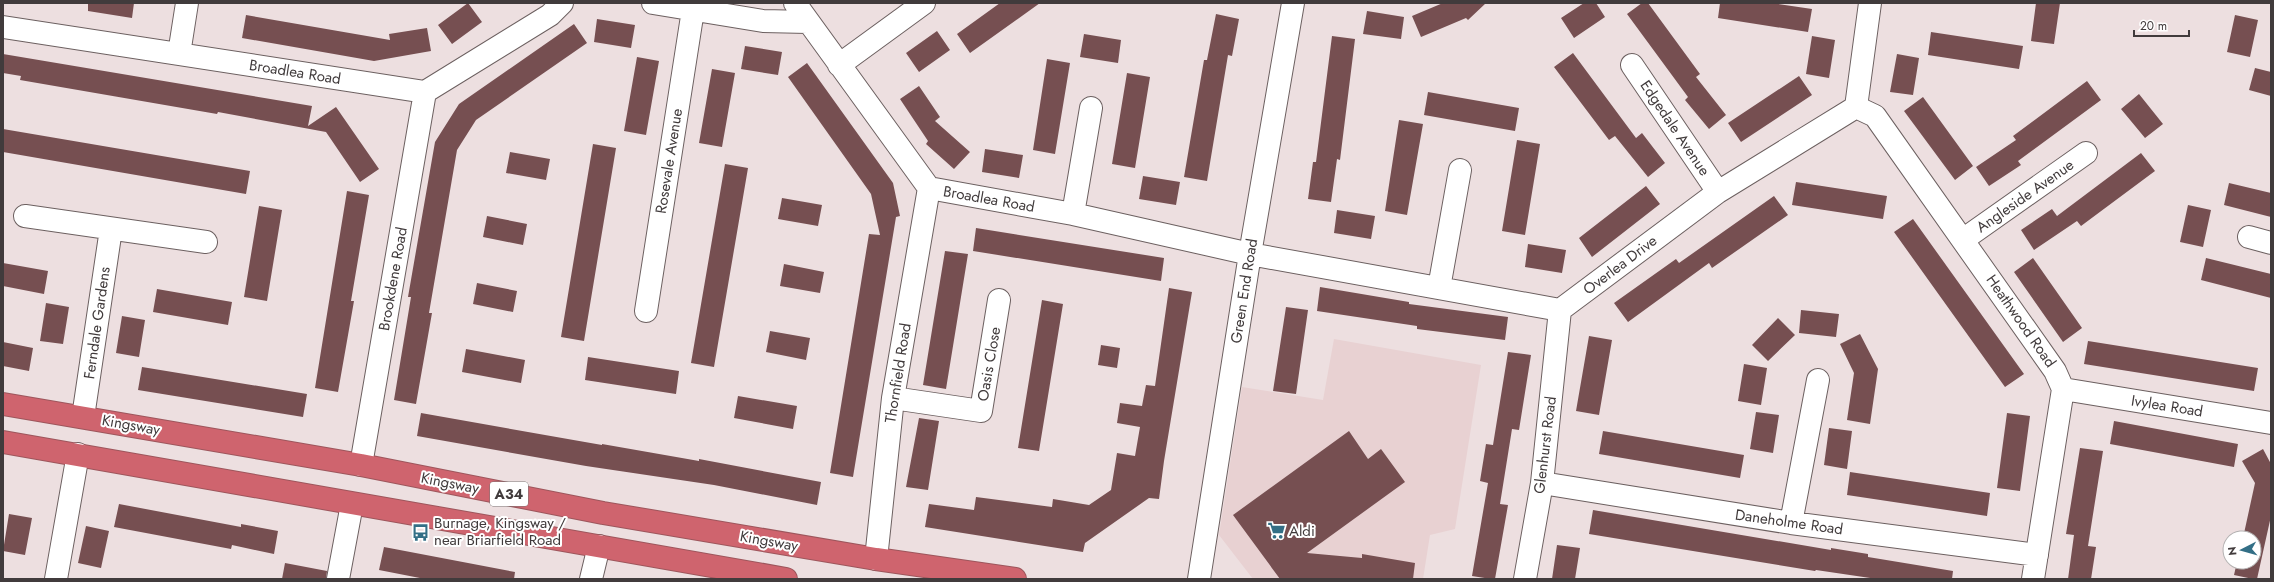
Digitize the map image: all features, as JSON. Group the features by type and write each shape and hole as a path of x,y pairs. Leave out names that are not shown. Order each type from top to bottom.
{"highway":[{"name":"Kingsway","path":"3,404 361,465 604,513 876,559 1016,579"},
{"name":"A34","path":"3,442 786,579"}],"street":[{"path":"179,54 187,3"},
{"path":"653,3 763,21 808,22"},
{"name":"Broadlea Road","path":"795,3 929,188 1073,214 1250,254"},
{"path":"839,65 924,3"},
{"name":"Green End Road","path":"1199,579 1250,254 1293,3"},
{"path":"1856,107 1870,3"},
{"path":"425,92 552,7"},
{"name":"Rosevale Avenue","path":"646,311 693,10"},
{"name":"Broadlea Road","path":"3,27 425,92"},
{"name":"Edgedale Avenue","path":"1632,65 1718,192"},
{"name":"Brookdene Road","path":"361,465 425,92"},
{"name":"Overlea Drive","path":"1560,310 1718,192 1856,107"},
{"name":"Heathwood Road","path":"1856,107 1875,116 1964,239 2056,371 2064,389"},
{"path":"1073,214 1091,108"},
{"name":"Angleside Avenue","path":"1964,239 2086,153"},
{"path":"1439,288 1460,170"},
{"name":"Thornfield Road","path":"876,559 893,398 929,188"},
{"path":"25,216 206,242"},
{"name":"Ferndale Gardens","path":"83,417 111,229"},
{"path":"2249,237 2271,243"},
{"path":"1250,254 1560,310"},
{"name":"Oasis Close","path":"893,398 981,411 999,300"},
{"name":"Glenhurst Road","path":"1525,579 1542,483 1560,310"},
{"path":"1791,523 1818,380"},
{"path":"2033,579 2064,389"},
{"name":"Ivylea Road","path":"2064,389 2271,423"},
{"path":"56,579 78,454"},
{"name":"Daneholme Road","path":"1542,483 1791,523 2037,555"},
{"path":"338,579 352,504"},
{"path":"591,579 599,546"}],"shaded area":[{"path":"1334,339 1481,365 1455,529 1430,535 1423,579 1253,579 1219,535 1242,387 1323,400"}],"building":[{"path":"88,3 134,3 132,18 88,11"},
{"path":"468,3 482,22 452,44 438,25"},
{"path":"1000,3 1040,3 970,53 957,34"},
{"path":"1443,3 1486,3 1468,20 1466,18 1421,37 1412,16"},
{"path":"1584,3 1596,3 1605,17 1574,38 1561,18"},
{"path":"1642,3 1648,3 1700,74 1696,77 1726,115 1709,129 1685,100 1688,97 1627,14"},
{"path":"1720,3 1772,3 1812,9 1808,32 1718,18"},
{"path":"2036,3 2060,3 2054,44 2031,41"},
{"path":"1367,11 1404,17 1401,39 1363,34"},
{"path":"1216,14 1239,19 1232,56 1228,55 1207,181 1184,177 1204,60 1207,60"},
{"path":"246,15 390,40 389,34 427,28 431,51 374,61 242,38"},
{"path":"2235,15 2258,20 2250,57 2227,52"},
{"path":"597,19 635,25 631,48 594,42"},
{"path":"574,24 587,43 476,120 457,150 429,313 432,313 416,404 394,400 411,297 408,297 435,142 459,104"},
{"path":"937,31 950,50 919,72 906,53"},
{"path":"1931,32 2023,46 2019,69 1928,55"},
{"path":"1084,34 1121,40 1118,63 1080,57"},
{"path":"1332,36 1355,39 1340,160 1337,159 1331,202 1308,199 1313,162 1316,162"},
{"path":"1812,36 1835,40 1829,78 1806,74"},
{"path":"745,46 782,52 778,75 741,69"},
{"path":"1573,53 1636,138 1642,133 1665,163 1648,177 1615,136 1609,140 1554,67"},
{"path":"3,54 312,106 308,126 336,107 379,169 360,182 326,132 218,112 217,114 20,80 21,76 3,73"},
{"path":"1897,54 1919,58 1913,95 1890,92"},
{"path":"637,57 659,61 646,135 624,131"},
{"path":"1047,59 1070,63 1055,154 1033,150"},
{"path":"807,63 893,183 900,216 896,217 853,477 830,473 869,234 880,235 871,194 788,77"},
{"path":"2255,68 2271,72 2271,96 2249,90"},
{"path":"712,69 735,73 722,147 699,143"},
{"path":"1127,73 1150,77 1135,168 1112,164"},
{"path":"1799,76 1812,95 1741,142 1728,123"},
{"path":"2087,81 2101,100 2018,161 2021,165 1989,186 1976,167 2016,140 2013,136"},
{"path":"919,86 940,117 935,121 970,152 954,169 926,144 928,141 900,99"},
{"path":"1428,92 1519,108 1515,131 1424,115"},
{"path":"2139,94 2163,124 2145,138 2121,109"},
{"path":"1923,97 1973,166 1955,180 1904,111"},
{"path":"1399,120 1423,124 1407,215 1385,211"},
{"path":"3,129 250,171 246,194 3,152"},
{"path":"1517,140 1540,144 1525,235 1502,231"},
{"path":"593,144 616,148 584,341 561,337"},
{"path":"985,149 1023,155 1019,178 982,172"},
{"path":"510,152 550,159 546,180 506,173"},
{"path":"2141,153 2155,171 2081,226 2077,221 2034,250 2021,230 2052,209 2057,216"},
{"path":"725,164 748,168 714,367 691,363"},
{"path":"1143,176 1180,182 1176,205 1139,199"},
{"path":"1796,182 1887,196 1883,219 1792,205"},
{"path":"2229,183 2271,193 2271,217 2224,205"},
{"path":"1646,186 1660,204 1592,257 1579,238"},
{"path":"347,191 369,195 351,301 354,301 338,392 315,388"},
{"path":"1774,196 1788,215 1712,268 1709,263 1628,322 1614,303 1676,259 1679,263"},
{"path":"782,198 822,205 818,226 778,219"},
{"path":"2188,205 2211,210 2203,247 2180,242"},
{"path":"259,206 282,210 267,301 244,297"},
{"path":"1337,210 1375,216 1371,239 1334,233"},
{"path":"487,216 527,224 523,245 483,237"},
{"path":"1913,219 2024,374 2005,387 1894,232"},
{"path":"976,228 1164,258 1161,281 973,251"},
{"path":"1528,244 1566,250 1562,273 1525,267"},
{"path":"945,251 968,254 946,389 923,385"},
{"path":"2033,258 2082,328 2063,342 2014,272"},
{"path":"2206,258 2271,274 2271,298 2201,280"},
{"path":"3,263 48,271 44,294 3,286"},
{"path":"784,264 824,272 820,293 780,286"},
{"path":"477,283 517,291 513,312 473,304"},
{"path":"1320,287 1409,302 1409,304 1508,317 1505,340 1417,329 1417,326 1317,311"},
{"path":"1169,288 1192,292 1159,499 1149,498 1085,543 1083,552 925,527 929,504 974,510 976,497 1052,507 1053,499 1089,505 1111,490 1117,453 1135,456 1140,427 1117,423 1120,403 1142,406 1146,385 1155,386"},
{"path":"157,289 232,302 228,325 153,312"},
{"path":"1042,300 1063,304 1039,451 1018,448"},
{"path":"46,303 69,307 63,344 40,341"},
{"path":"1286,307 1308,310 1296,394 1273,391"},
{"path":"1801,310 1839,314 1836,337 1799,333"},
{"path":"122,316 145,320 139,357 116,353"},
{"path":"1778,318 1795,335 1768,361 1752,345"},
{"path":"770,331 810,338 806,360 766,352"},
{"path":"1860,334 1878,369 1870,424 1847,420 1854,373 1840,344"},
{"path":"1589,336 1612,340 1599,415 1576,411"},
{"path":"2088,341 2258,368 2254,391 2084,364"},
{"path":"3,342 33,348 29,371 3,366"},
{"path":"1101,345 1120,348 1117,368 1098,365"},
{"path":"466,349 525,360 521,383 462,372"},
{"path":"1508,352 1531,355 1519,430 1512,429 1500,504 1508,505 1495,579 1491,579 1472,576 1488,483 1480,481 1486,444 1493,445"},
{"path":"588,357 679,371 676,394 585,380"},
{"path":"1744,364 1767,368 1761,405 1738,401"},
{"path":"142,367 307,394 303,417 138,390"},
{"path":"738,396 797,406 793,429 734,418"},
{"path":"1756,412 1779,415 1773,453 1750,449"},
{"path":"421,413 602,445 699,461 699,459 821,482 817,505 714,485 586,466 417,436"},
{"path":"2007,413 2030,416 2020,491 1997,488"},
{"path":"919,418 939,421 928,490 906,487"},
{"path":"2114,421 2238,444 2234,467 2110,444"},
{"path":"1829,428 1852,431 1847,469 1824,465"},
{"path":"1349,431 1368,459 1381,449 1405,482 1307,553 1362,558 1362,554 1415,563 1413,579 1280,579 1233,515"},
{"path":"1603,431 1744,455 1740,478 1599,454"},
{"path":"2080,448 2103,451 2088,546 2096,547 2091,579 2068,579 2074,535 2066,534"},
{"path":"2263,449 2271,464 2271,516 2262,556 2262,530 2245,530 2255,483 2242,461"},
{"path":"1850,472 1990,493 1987,516 1847,495"},
{"path":"119,504 241,527 241,524 278,531 274,554 232,545 231,549 114,527"},
{"path":"1593,510 1831,550 1831,548 1868,554 1868,557 1953,571 1952,579 1877,579 1815,571 1589,534"},
{"path":"9,514 32,518 25,555 3,551"},
{"path":"86,526 109,531 101,568 78,563"},
{"path":"1557,545 1580,548 1575,579 1552,579"},
{"path":"384,547 515,572 514,579 425,579 379,570"},
{"path":"285,563 327,571 326,579 282,579"},
{"path":"2235,570 2259,570 2257,579 2234,575"}],"place":[{"name":"Aldi","path":"1276,531"},
{"name":"Burnage, Kingsway / near Briarfield Road","path":"421,532"}]}
